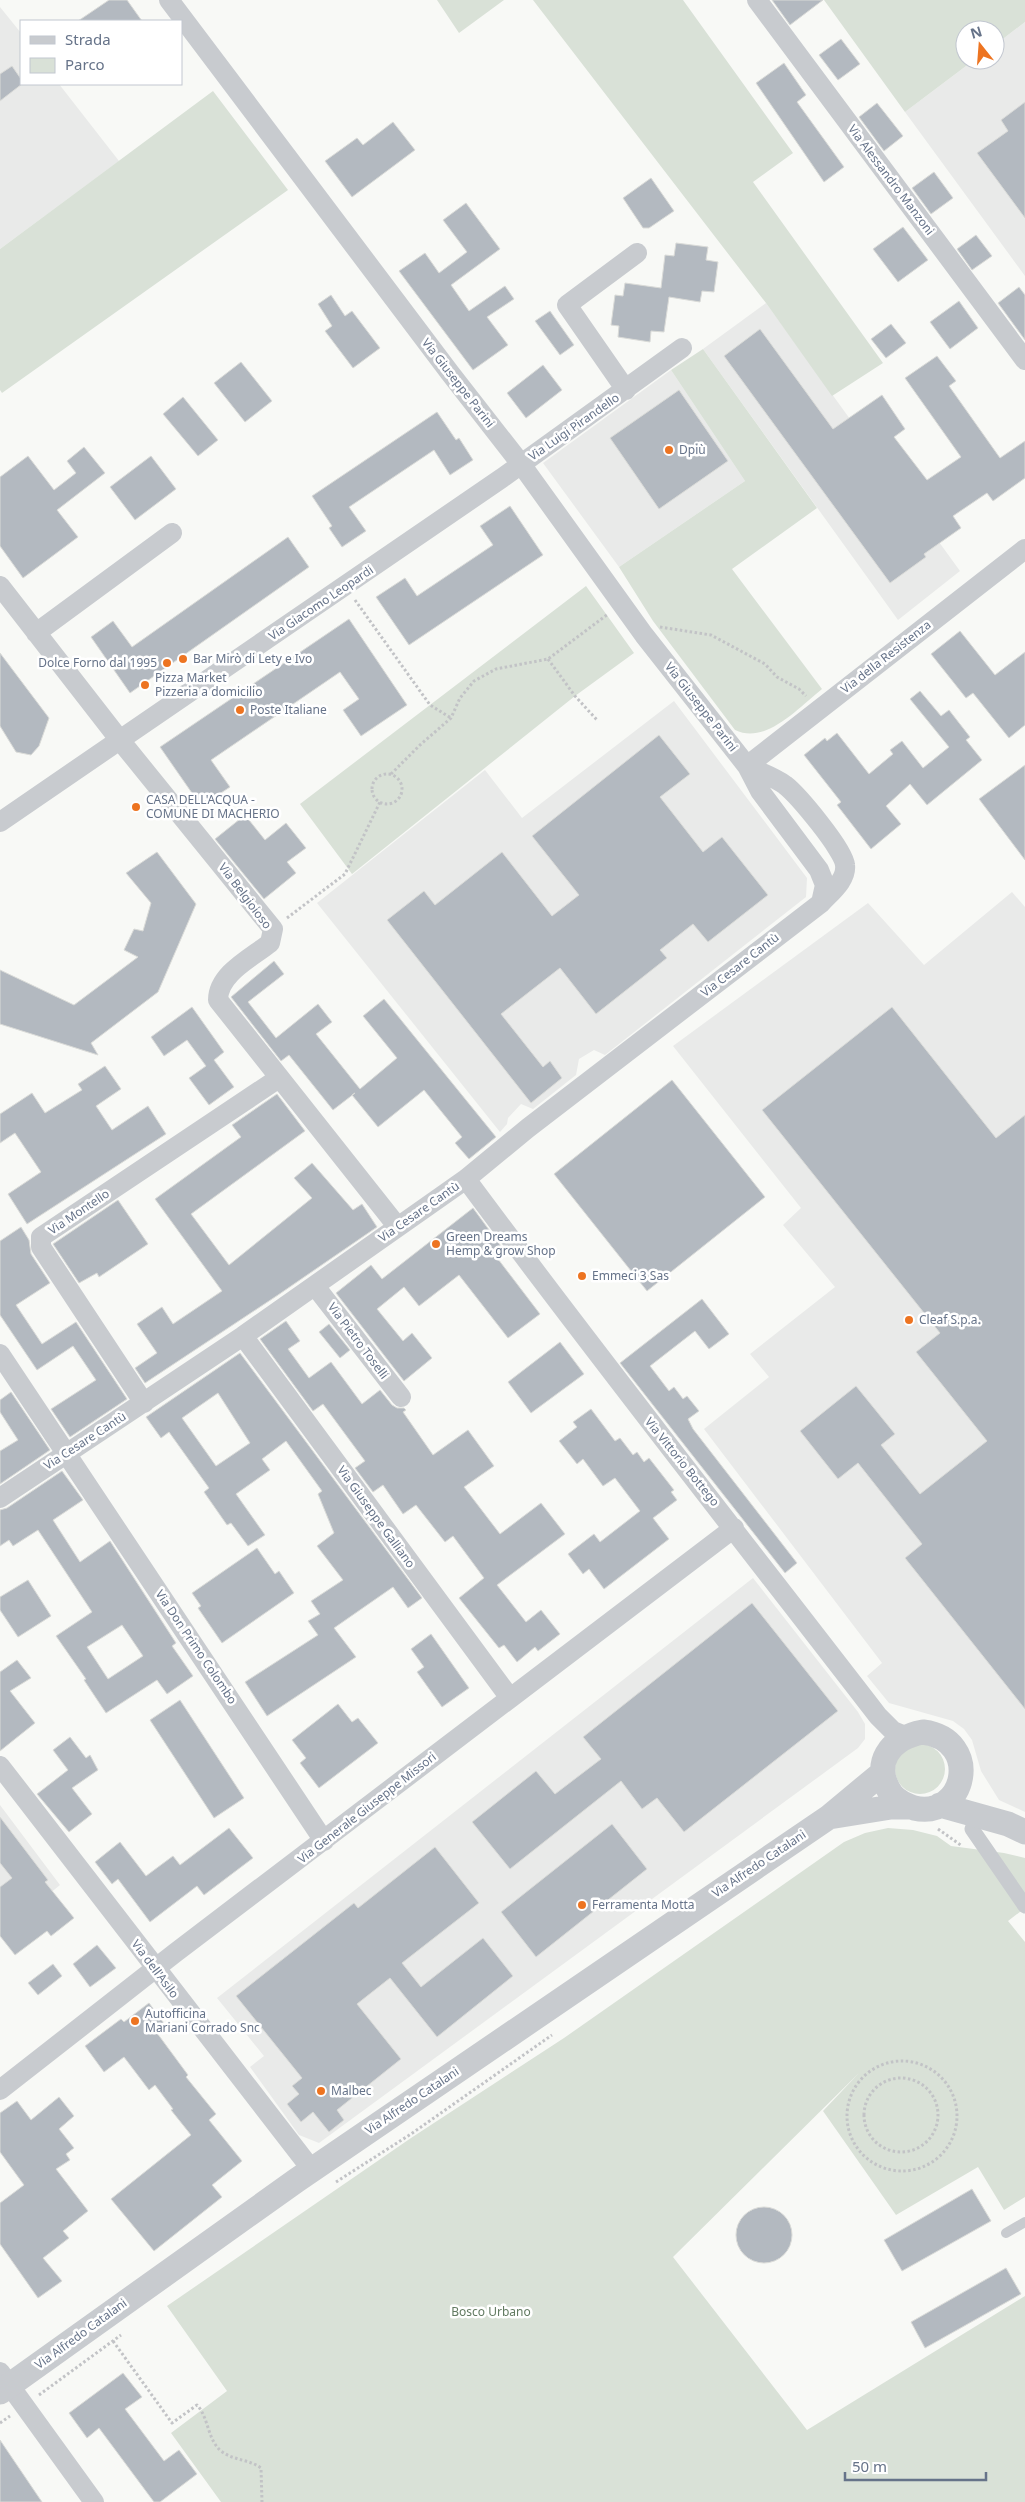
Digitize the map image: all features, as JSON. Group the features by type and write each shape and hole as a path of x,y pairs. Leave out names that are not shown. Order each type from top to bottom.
{"street":[{"name":"Via Giuseppe Parini","path":"169,0 450,373 521,464 644,635 747,766 760,791 819,870 825,885 821,903"},
{"name":"Via Alessandro Manzoni","path":"756,0 1025,360"},
{"name":"Via Luigi Pirandello","path":"626,390 567,305 637,253"},
{"name":"Via Luigi Pirandello","path":"521,464 682,348"},
{"name":"Via Giacomo Leopardi","path":"0,822 521,464"},
{"path":"36,633 172,533"},
{"name":"Via della Resistenza","path":"747,766 1025,549"},
{"name":"Via Belgioioso","path":"0,586 273,929 270,943 224,980 218,990 218,1000 397,1226"},
{"name":"Via Giuseppe Parini","path":"747,766 785,785 805,805 840,852 845,865 842,880 821,903"},
{"name":"Via Cesare Cantù","path":"0,1498 243,1336 466,1179 528,1128 821,903"},
{"name":"Via Montello","path":"144,1402 41,1247 42,1237 279,1078"},
{"name":"Via Vittorio Bottego","path":"466,1179 593,1350 734,1528 878,1716 893,1732 905,1736"},
{"name":"Via Pietro Toselli","path":"316,1286 401,1397"},
{"name":"Via Giuseppe Galliano","path":"243,1336 510,1698"},
{"name":"Via Don Primo Colombo","path":"0,1354 324,1841"},
{"name":"Via Generale Giuseppe Missori","path":"0,2090 734,1528"},
{"path":"923,1732 935,1734 946,1739 960,1758 962,1779 975,1800 1017,1828 938,1816 900,1803 892,1795 882,1773 887,1753 905,1736 923,1732"},
{"name":"Via dell'Asilo","path":"0,1766 155,1970 319,2179"},
{"name":"Via Alfredo Catalani","path":"3,2383 319,2179 829,1817 882,1773"},
{"path":"938,1816 962,1779"},
{"name":"Via Alfredo Catalani","path":"829,1817 891,1807 910,1807"},
{"path":"972,1829 1025,1906"},
{"path":"3,2383 94,2502"}],"lane":[{"path":"1006,2233 1025,2222"}],"path":[{"path":"346,586 430,705 451,718"},
{"path":"392,774 420,745 451,718 460,698 474,681 484,674 508,666 548,659 622,604"},
{"path":"644,635 662,626 711,635 765,664 777,678 799,689 821,708"},
{"path":"548,659 575,696 597,720"},
{"path":"384,774 392,774 402,786 401,794 395,801 388,804 380,802 372,790 373,783 384,774"},
{"path":"273,929 345,874 380,802"},
{"path":"938,1816 966,1851"},
{"path":"319,2179 411,2134 559,2030"},
{"path":"908,2060 922,2064 940,2076 953,2094 957,2107 957,2122 954,2136 947,2149 937,2159 924,2167 910,2171 881,2168 863,2156 850,2138 846,2124 846,2110 850,2096 857,2083 867,2072 879,2065 893,2061 908,2060"},
{"path":"907,2078 921,2083 932,2094 938,2108 938,2124 931,2138 919,2148 904,2152 888,2150 876,2142 867,2129 864,2114 868,2098 877,2086 891,2079 907,2078"},
{"path":"113,2342 172,2423 197,2405 201,2409 209,2434 220,2450 233,2459 254,2462 261,2468 262,2502"}],"shaded area":[{"path":"0,7 20,32 20,85 60,85 119,161 0,249"},
{"path":"1025,22 1025,276 905,112 961,70 1005,70 1005,37"},
{"path":"766,303 960,571 898,620 703,349"},
{"path":"671,370 745,481 619,567 543,463"},
{"path":"674,701 807,878 806,897 605,1055 594,1050 579,1059 576,1075 533,1109 521,1104 508,1118 507,1124 500,1132 317,903 485,770 522,818"},
{"name":"Cleaf S.p.a.","path":"1012,892 1025,907 1025,1812 999,1800 981,1771 972,1740 964,1729 953,1721 889,1703 867,1676 882,1663 704,1429 769,1377 750,1354 835,1287 783,1225 801,1208 673,1046 868,903 924,965"},
{"path":"753,1578 858,1712 865,1724 865,1739 858,1748 319,2143 299,2135 250,2067 264,2056 217,1998"},
{"path":"0,1805 60,1885 0,1934"}],"green space":[{"path":"437,0 504,0 459,33"},
{"path":"533,0 683,0 793,153 753,182 883,363 832,396 766,303"},
{"path":"824,0 1025,0 1025,22 1005,37 1005,20 955,20 955,70 961,70 905,112"},
{"path":"213,91 288,190 2,393 0,390 0,249"},
{"path":"703,349 817,508 732,569 822,689 781,722 770,729 758,733 735,730 653,621 619,567 745,481 671,370"},
{"path":"586,586 634,653 575,696 352,874 300,804"},
{"path":"920,1744 929,1746 940,1755 945,1769 943,1778 934,1789 920,1794 911,1792 900,1783 895,1769 897,1760 906,1749"},
{"name":"Bosco Urbano","path":"888,1828 913,1830 937,1836 951,1846 1004,1853 1025,1858 1025,1908 1008,1921 1025,1942 1025,2197 1004,2210 978,2167 896,2215 823,2111 859,2073 673,2257 807,2430 1025,2296 1025,2502 221,2502 171,2433 227,2391 167,2306 411,2138 564,2038 844,1842 865,1833"}],"building":[{"path":"109,0 127,0 141,20 79,20"},
{"path":"772,0 823,0 790,25"},
{"path":"841,39 860,64 838,80 819,55"},
{"path":"784,63 806,95 797,102 844,167 824,182 756,83"},
{"path":"12,66 20,78 21,85 0,101 0,74"},
{"path":"1025,102 1025,218 977,153 1008,131 1001,120"},
{"path":"877,103 903,136 884,151 859,117"},
{"path":"393,122 415,150 352,197 325,161 357,138 363,145"},
{"path":"934,172 953,198 931,214 912,188"},
{"path":"651,178 674,211 649,228 643,228 623,198"},
{"path":"466,203 500,249 451,285 469,311 505,286 514,299 487,317 508,345 473,370 399,271 425,253 439,273 467,252 443,220"},
{"path":"903,227 928,260 898,282 873,249"},
{"path":"976,235 992,256 972,270 957,249"},
{"path":"676,243 708,247 706,260 718,262 714,292 702,291 700,302 669,297 664,332 651,331 650,342 618,337 619,326 611,325 615,295 623,296 625,283 661,288 665,255 674,256"},
{"path":"1019,287 1025,295 1025,340 998,303"},
{"path":"331,295 345,316 352,311 380,348 353,368 325,331 332,326 318,304"},
{"path":"959,301 978,328 950,349 930,322"},
{"path":"550,311 574,345 560,355 535,321"},
{"path":"891,324 906,343 886,358 871,339"},
{"path":"760,329 833,429 882,395 905,429 894,437 927,480 961,457 905,378 937,356 956,381 949,386 1000,458 1025,441 1025,478 993,501 987,493 953,516 961,528 924,554 926,557 890,583 724,356"},
{"path":"241,362 272,401 245,422 214,383"},
{"path":"543,365 562,390 526,418 507,393"},
{"name":"Dpiù","path":"679,390 728,461 659,509 610,438"},
{"path":"183,397 218,440 198,456 163,414"},
{"path":"437,412 456,440 459,438 473,460 450,475 434,450 349,507 366,531 342,547 329,528 332,526 312,496"},
{"path":"84,447 105,473 57,510 78,537 23,578 0,546 0,477 28,456 54,490 76,473 67,461"},
{"path":"151,456 176,489 135,520 110,487"},
{"path":"510,506 543,555 409,645 376,597 405,578 417,596 493,545 480,526"},
{"path":"288,537 309,567 130,693 91,637 113,621 132,647"},
{"path":"349,619 407,705 361,736 343,710 359,699 340,672 211,760 230,787 201,806 160,747"},
{"path":"960,631 995,675 1025,652 1025,725 1009,738 973,693 966,698 931,654"},
{"path":"0,653 49,718 39,746 31,755 16,752 0,726"},
{"path":"920,691 941,716 949,710 970,737 966,740 982,760 927,805 910,784 886,806 901,824 871,849 837,805 841,802 804,755 825,738 827,741 837,733 869,774 893,754 890,750 902,741 923,768 949,747 910,699"},
{"path":"659,735 690,774 660,797 703,852 722,837 768,895 708,942 693,924 660,950 667,958 596,1014 560,968 501,1014 543,1067 550,1061 562,1078 531,1103 387,920 424,891 435,905 502,852 552,916 579,895 532,836"},
{"path":"1025,765 1025,860 979,799"},
{"path":"245,815 265,840 286,823 306,848 287,862 296,873 264,899 215,839"},
{"path":"157,852 196,904 158,992 91,1043 98,1055 0,1024 0,970 74,1005 138,957 124,950 134,929 143,931 151,903 126,873"},
{"path":"274,961 284,974 248,1002 276,1038 318,1004 332,1022 316,1034 360,1089 397,1058 363,1016 384,999 496,1137 469,1159 455,1143 462,1137 424,1090 378,1127 352,1095 333,1110 289,1055 281,1061 231,997"},
{"path":"192,1007 224,1052 214,1060 234,1087 209,1105 189,1078 206,1066 187,1040 164,1056 151,1037"},
{"path":"892,1007 996,1138 1025,1115 1025,1709 905,1558 922,1544 858,1463 838,1479 800,1431 856,1386 895,1434 881,1445 920,1494 987,1441 916,1352 940,1333 762,1110"},
{"path":"105,1066 121,1089 96,1106 112,1130 148,1106 166,1134 27,1224 8,1194 41,1172 15,1133 0,1143 0,1114 32,1093 45,1113 82,1090 78,1084"},
{"path":"672,1080 765,1197 647,1291 554,1174"},
{"path":"277,1094 305,1131 191,1214 229,1265 312,1198 294,1178 312,1163 353,1210 362,1204 377,1227 145,1383 135,1368 157,1353 137,1324 162,1307 173,1324 222,1291 155,1199 241,1137 232,1125"},
{"path":"118,1200 148,1244 99,1277 97,1273 79,1283 53,1244"},
{"path":"473,1208 506,1253 498,1259 540,1314 508,1338 459,1275 419,1306 404,1287 377,1309 403,1341 412,1333 432,1358 404,1381 336,1293 371,1265 382,1279"},
{"path":"21,1227 29,1240 31,1254 50,1283 16,1305 42,1344 76,1322 127,1399 70,1437 51,1409 96,1380 73,1346 37,1370 0,1315 0,1241"},
{"path":"702,1299 729,1334 709,1349 695,1331 650,1366 669,1391 674,1387 683,1399 687,1396 699,1411 688,1419 693,1429 797,1563 785,1573 620,1363"},
{"path":"286,1321 300,1341 288,1349 309,1378 331,1362 362,1404 380,1390 392,1405 406,1410 403,1412 433,1455 468,1430 494,1466 464,1487 500,1534 541,1503 565,1534 497,1585 526,1622 541,1610 560,1634 538,1651 535,1647 517,1662 504,1645 499,1648 459,1598 484,1578 453,1536 445,1542 416,1505 403,1514 383,1485 373,1492 355,1468 365,1461 323,1404 313,1411 260,1339"},
{"path":"329,1324 350,1350 340,1358 319,1332"},
{"path":"560,1342 584,1374 531,1413 508,1382"},
{"path":"240,1353 422,1598 408,1608 393,1587 334,1628 356,1657 267,1716 245,1682 318,1635 308,1621 320,1614 311,1601 343,1580 317,1546 334,1533 318,1494 322,1491 286,1441 262,1459 270,1470 236,1494 265,1535 248,1546 231,1523 227,1525 204,1492 209,1488 169,1432 161,1438 146,1417","holes":["218,1393 250,1443 216,1466 182,1418"]},
{"path":"11,1392 50,1450 0,1484 0,1451 18,1440 0,1412 0,1400"},
{"path":"591,1409 615,1441 620,1438 633,1455 637,1452 644,1462 649,1458 674,1490 671,1492 677,1500 653,1518 669,1539 604,1589 589,1569 583,1574 568,1554 594,1534 600,1542 640,1511 615,1478 603,1486 583,1459 577,1464 559,1441 577,1427 573,1422"},
{"path":"62,1471 83,1500 53,1520 80,1562 110,1541 176,1643 172,1646 193,1676 167,1694 157,1680 106,1713 84,1680 86,1679 56,1636 92,1612 38,1530 13,1546 9,1540 0,1546 0,1510 7,1508","holes":["122,1625 143,1656 108,1679 87,1647"]},
{"path":"257,1548 275,1574 279,1571 294,1593 222,1643 198,1608 201,1606 192,1593"},
{"path":"28,1580 51,1616 18,1637 0,1610 0,1597"},
{"path":"752,1603 838,1711 684,1832 657,1798 642,1809 621,1781 510,1869 472,1822 536,1771 555,1794 601,1759 583,1737"},
{"path":"431,1634 469,1688 442,1707 417,1672 424,1667 411,1649"},
{"path":"17,1660 31,1678 10,1691 35,1723 0,1751 0,1672"},
{"path":"180,1700 244,1798 214,1818 150,1720"},
{"path":"338,1704 352,1722 358,1718 378,1743 319,1788 300,1763 306,1758 292,1740"},
{"path":"70,1737 86,1758 90,1755 98,1770 72,1788 92,1814 69,1832 37,1794 68,1770 53,1750"},
{"path":"0,1817 48,1880 45,1882 74,1918 51,1936 47,1931 15,1955 0,1936 0,1887 12,1878 0,1863"},
{"path":"612,1824 647,1869 536,1957 501,1912"},
{"path":"229,1828 253,1858 204,1895 197,1886 150,1922 118,1879 112,1884 95,1862 120,1842 146,1876 173,1856 180,1865"},
{"path":"435,1847 479,1903 402,1963 421,1987 483,1938 513,1976 437,2037 390,1978 357,2004 401,2059 337,2110 344,2120 329,2132 313,2112 301,2122 287,2104 299,2094 292,2086 302,2078 236,1996 354,1903 358,1908"},
{"path":"97,1945 116,1968 90,1987 73,1964"},
{"path":"53,1964 62,1976 38,1995 28,1983"},
{"path":"149,2003 166,2026 157,2033 188,2075 186,2077 216,2114 209,2120 242,2161 212,2185 222,2197 154,2251 111,2199 191,2135 171,2110 173,2109 155,2085 149,2090 124,2057 104,2072 85,2046 121,2019 124,2022"},
{"path":"59,2097 74,2116 59,2129 74,2148 66,2154 70,2160 56,2169 88,2211 63,2231 69,2238 43,2258 62,2281 38,2298 0,2244 0,2203 24,2185 0,2152 0,2113 17,2101 31,2120"},
{"path":"972,2189 991,2221 902,2271 884,2240"},
{"path":"764,2207 775,2209 784,2215 790,2224 792,2235 790,2246 784,2255 775,2261 764,2263 753,2261 744,2255 738,2246 736,2235 738,2224 744,2215 753,2209"},
{"path":"1006,2268 1021,2294 925,2348 911,2322"},
{"path":"123,2373 142,2397 125,2409 164,2461 179,2450 197,2474 160,2502 154,2502 99,2428 87,2438 69,2413"},
{"path":"0,2440 42,2502 0,2502"}],"place":[{"name":"Dpiù","path":"669,450"},
{"name":"Bar Mirò di Lety e Ivo","path":"183,659"},
{"name":"Dolce Forno dal 1995","path":"167,663"},
{"name":"Pizza Market Pizzeria a domicilio","path":"145,685"},
{"name":"Poste Italiane","path":"240,710"},
{"name":"CASA DELL'ACQUA - COMUNE DI MACHERIO","path":"136,807"},
{"name":"Green Dreams Hemp & grow Shop","path":"436,1244"},
{"name":"Emmeci 3 Sas","path":"582,1276"},
{"name":"Cleaf S.p.a.","path":"909,1320"},
{"name":"Ferramenta Motta","path":"582,1905"},
{"name":"Autofficina Mariani Corrado Snc","path":"135,2021"},
{"name":"Malbec","path":"321,2091"}]}
